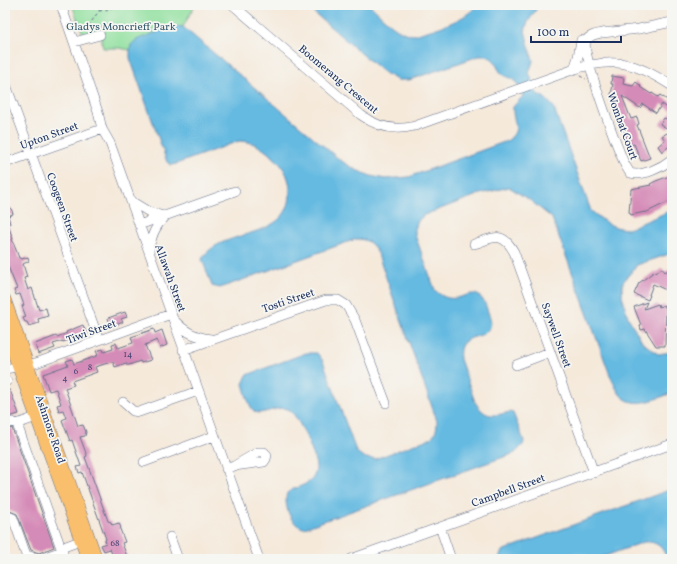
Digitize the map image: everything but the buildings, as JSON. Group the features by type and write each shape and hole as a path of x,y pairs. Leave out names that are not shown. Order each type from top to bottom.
{"main road":[{"name":"Ashmore Road","path":"5,299 36,417 87,559"},
{"name":"Ashmore Road","path":"5,331 23,366 97,559"}],"street":[{"name":"Allawah Street","path":"60,5 98,112 102,129 110,143 214,436 230,467 259,559"},
{"name":"Boomerang Crescent","path":"233,5 368,121 384,128 405,129 415,126 534,84 577,73 590,65 612,62 630,65 652,73 672,86"},
{"path":"577,73 582,36 587,34 639,29 672,22"},
{"path":"590,65 586,52 586,40 593,36 608,32"},
{"path":"74,42 100,35"},
{"name":"Wombat Court","path":"590,65 596,86 624,163 628,170 633,174 642,173 662,166 672,159"},
{"name":"Coogeen Street","path":"5,82 99,340"},
{"name":"Upton Street","path":"5,163 102,129"},
{"path":"139,225 235,191"},
{"path":"130,201 152,213 162,216 168,215"},
{"path":"149,252 154,231 158,224 168,215"},
{"name":"Saywell Street","path":"474,244 493,238 500,238 509,243 514,252 594,472"},
{"name":"Tosti Street","path":"183,350 326,300 338,300 346,305 355,320 386,403"},
{"path":"171,316 181,328 190,334 212,340"},
{"name":"Tiwi Street","path":"23,366 171,316"},
{"path":"516,365 550,352"},
{"path":"5,369 23,366"},
{"path":"6,379 23,366"},
{"path":"123,402 133,411 139,412 198,391"},
{"path":"5,425 12,422 17,424 36,417"},
{"path":"17,424 62,550"},
{"path":"144,462 214,436"},
{"name":"Campbell Street","path":"351,559 672,444"},
{"path":"5,514 13,518 26,555 39,559 80,541"},
{"path":"440,527 451,559"},
{"path":"170,537 178,559"},
{"path":"256,548 264,559"}],"path":[{"path":"84,34 103,5"},
{"path":"98,11 106,10 119,5"},
{"path":"577,73 588,82"}],"green space":[{"name":"Gladys Moncrieff Park","path":"72,5 195,5 183,27 173,26 131,45 130,50 103,48 101,33 84,37"}],"water":[{"path":"305,5 370,5 396,28 408,34 414,35 456,20 471,11 477,5 539,5 528,22 525,31 533,61 529,73 537,94 545,98 553,106 591,211 608,224 619,228 628,229 672,210 672,253 637,265 623,282 622,296 628,317 642,342 658,354 672,352 672,393 644,402 637,402 624,398 619,393 610,375 552,218 531,201 509,187 480,194 424,215 418,221 415,229 415,235 435,290 444,296 452,298 472,294 478,295 483,301 490,318 490,327 487,332 471,338 462,344 460,359 475,402 486,414 499,415 510,412 513,413 524,441 523,445 515,453 304,528 295,523 287,509 287,493 307,483 313,478 316,469 313,456 302,427 288,409 280,408 262,413 255,412 253,410 249,403 243,384 247,375 306,353 317,353 323,361 356,451 367,458 375,459 431,438 436,430 437,421 377,252 369,242 356,239 220,288 212,286 202,259 211,249 224,242 268,226 280,218 288,206 290,189 287,175 282,166 272,156 257,145 244,141 239,141 176,164 171,165 167,162 130,58 131,45 136,40 173,26 183,27 340,160 356,170 371,176 385,179 409,177 507,141 515,133 516,129 513,107 523,96 517,83 503,75 494,60 484,56 479,56 409,80 397,80 383,72"},
{"path":"672,489 672,559 667,559 664,551 656,544 644,542 597,559 499,559 502,551"}]}
